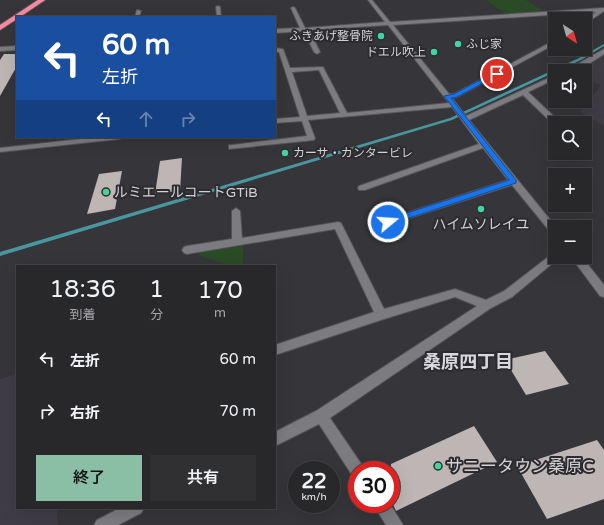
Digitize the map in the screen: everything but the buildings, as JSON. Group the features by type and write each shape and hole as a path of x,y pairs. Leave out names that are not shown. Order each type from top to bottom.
{"highway":[{"path":"18,16 42,0"},
{"path":"0,28 16,17"}],"street":[{"path":"370,0 454,104 462,117 484,145 548,223"},
{"path":"218,7 219,16"},
{"path":"293,8 317,52"},
{"path":"276,31 603,8"},
{"path":"592,17 603,8"},
{"path":"137,16 139,11"},
{"path":"447,96 455,96 548,46"},
{"path":"0,49 16,48"},
{"path":"232,147 311,138 281,50 276,50"},
{"path":"584,64 604,51"},
{"path":"288,70 321,68 344,114"},
{"path":"462,117 524,92 548,80"},
{"path":"524,92 549,116"},
{"path":"276,121 454,104"},
{"path":"48,145 51,138"},
{"path":"0,150 110,138"},
{"path":"362,188 484,145"},
{"path":"388,222 514,181"},
{"path":"236,211 237,242"},
{"path":"187,250 338,224 381,315"},
{"path":"276,438 321,416 488,305 508,294 548,263"},
{"path":"581,264 604,294"},
{"path":"276,350 454,293 488,305"},
{"path":"321,416 351,461"},
{"path":"102,525 134,509"},
{"path":"386,513 395,525"}],"shaded area":[{"path":"604,53 604,126 592,119 592,116 587,116 580,112 583,108 592,108 592,97 601,85 592,82 592,64 585,64"},
{"path":"16,374 16,509 57,509 58,525 0,525 0,379"}],"green space":[{"path":"486,0 526,0 543,11 506,14"},
{"path":"243,246 243,265 228,265 195,254"}],"waterway":[{"path":"0,254 451,119 580,59 604,45"}],"place":[{"name":"ふきあげ整骨院","path":"381,36"},
{"name":"ふじ家","path":"458,44"},
{"name":"ドエル吹上","path":"434,52"},
{"name":"カーサ・カンタービレ","path":"285,153"},
{"name":"ルミエールコートGTiB","path":"106,192"},
{"name":"ハイムソレイユ","path":"481,209"},
{"name":"サニータウン桑原C","path":"438,466"}],"district":[{"name":"桑原四丁目","path":"468,362"}],"route":[{"path":"388,222 514,181 484,145 447,96 455,96 497,74"}]}
